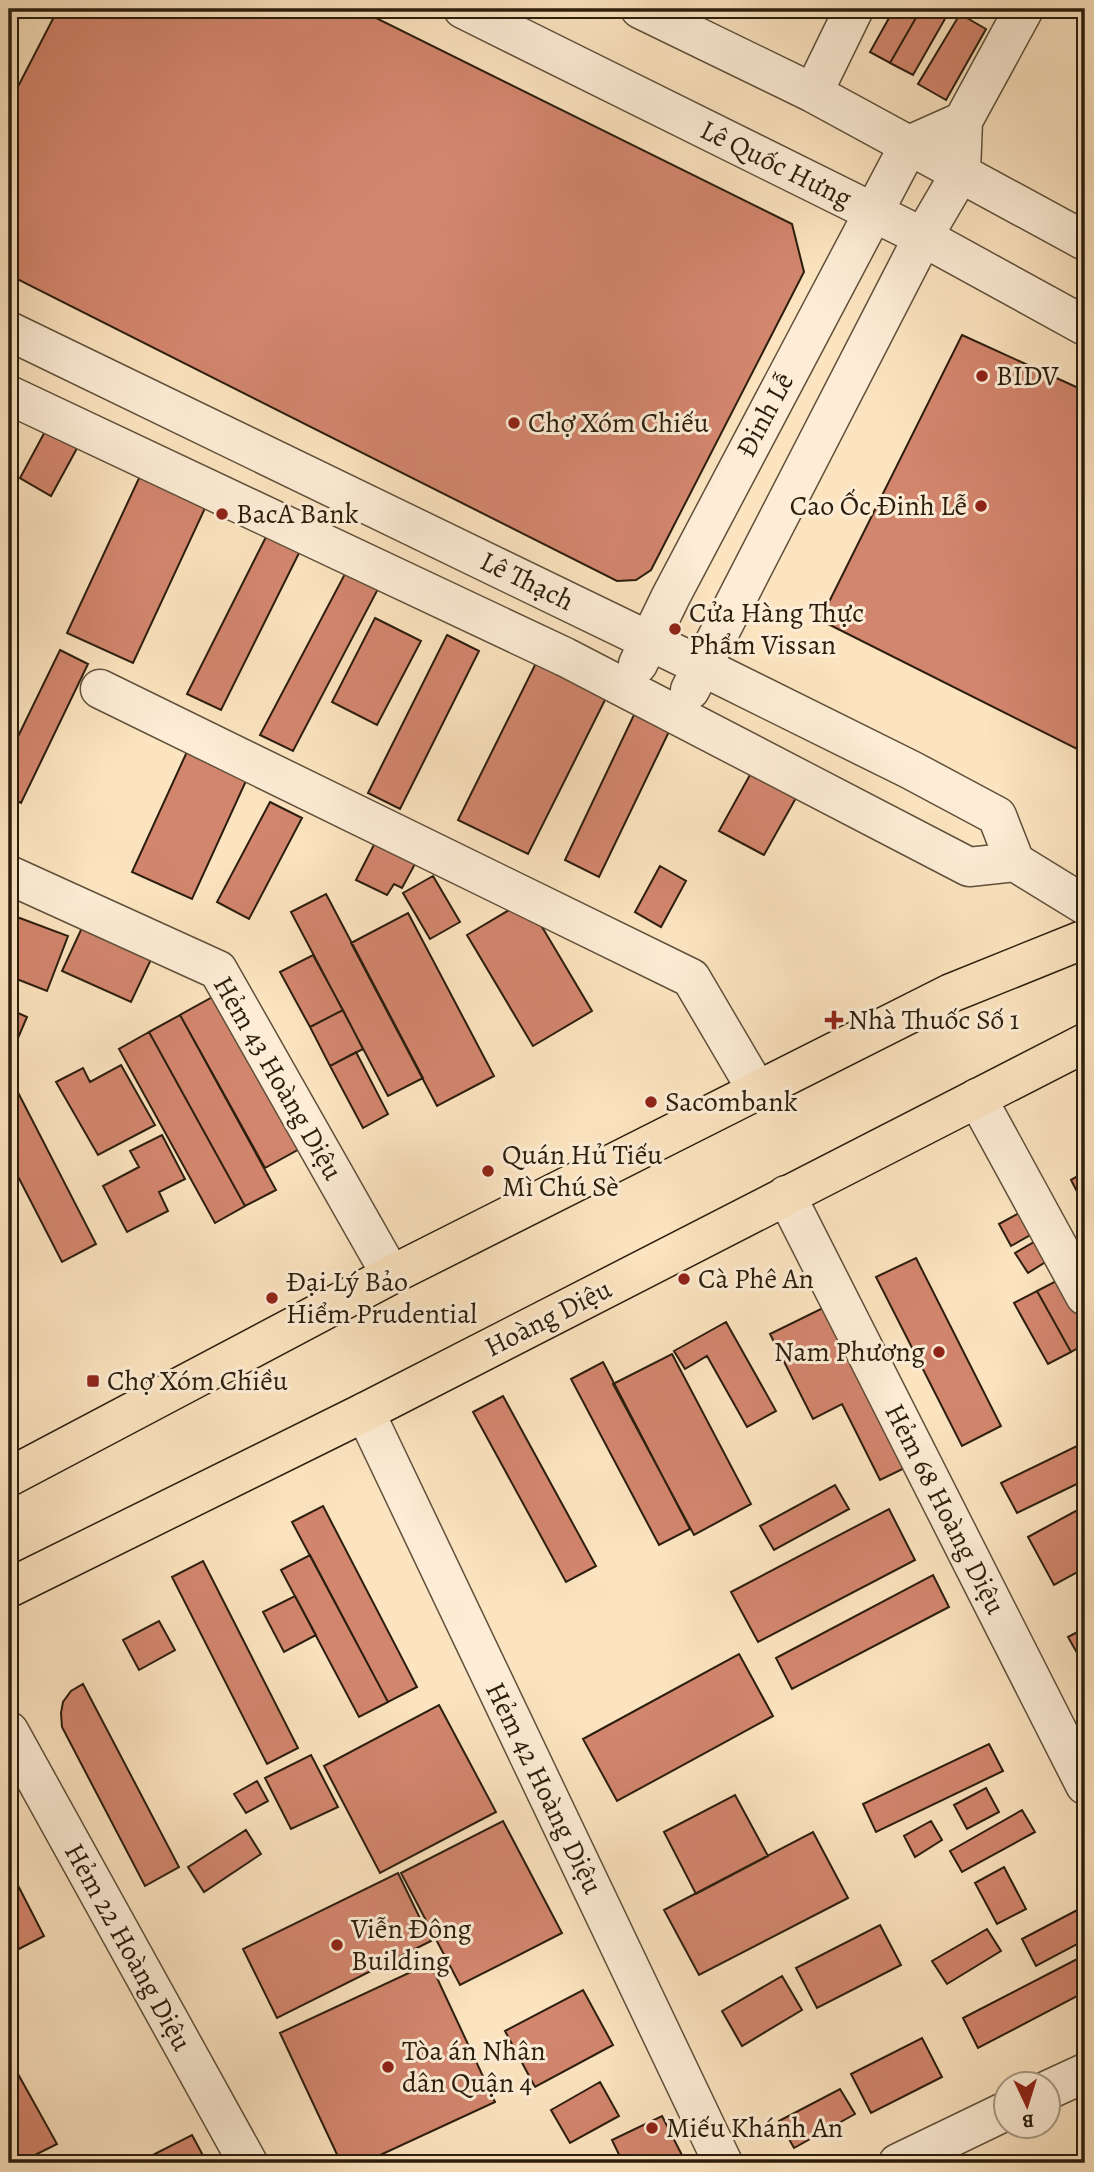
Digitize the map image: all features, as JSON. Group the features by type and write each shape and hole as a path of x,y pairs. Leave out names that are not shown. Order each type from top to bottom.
{"main road":[{"path":"9,1477 391,1275 951,993 1085,939"},
{"name":"Hoàng Diệu","path":"9,1588 365,1412 1085,1043"}],"street":[{"name":"Lê Quốc Hưng","path":"463,9 872,211 1085,326"},
{"path":"640,9 682,19 1085,241"},
{"path":"813,93 854,9"},
{"path":"961,172 963,121 1024,9"},
{"path":"909,145 963,121"},
{"name":"Ðinh Lễ","path":"625,688 872,211 909,145"},
{"name":"Ðinh Lễ","path":"677,713 923,237 961,172"},
{"name":"Lê Thạch","path":"9,331 911,770 998,816 1015,862 969,867 565,657 9,395"},
{"path":"100,689 691,978 758,1092"},
{"path":"1015,862 1085,905"},
{"name":"Hẻm 43 Hoàng Diệu","path":"9,875 218,970 391,1275"},
{"path":"977,1098 1085,1296"},
{"name":"Hẻm 68 Hoàng Diệu","path":"786,1195 1085,1784"},
{"name":"Hẻm 42 Hoàng Diệu","path":"365,1412 723,2163"},
{"name":"Hẻm 22 Hoàng Diệu","path":"9,1731 248,2163"},
{"path":"1062,2084 1085,2073"},
{"path":"898,2163 992,2118"}],"building":[{"name":"Chợ Xóm Chiếu","path":"58,9 358,9 792,224 804,272 651,570 636,580 617,581 9,275 9,104"},
{"path":"894,9 921,9 890,63 870,52"},
{"path":"921,9 950,10 913,75 890,63"},
{"path":"960,14 986,29 946,100 918,84"},
{"name":"Cao Ốc Đinh Lễ","path":"962,335 1085,391 1085,753 820,620"},
{"path":"49,424 81,441 51,496 20,478"},
{"path":"140,476 206,506 133,663 67,633"},
{"path":"275,519 308,535 221,710 187,694"},
{"path":"347,570 379,587 293,751 260,735"},
{"path":"375,618 421,641 377,725 332,702"},
{"path":"447,635 479,651 400,809 368,793"},
{"path":"60,650 88,664 21,803 9,797 9,755"},
{"path":"540,655 610,690 528,854 458,820"},
{"path":"642,698 677,715 599,877 565,860"},
{"path":"191,743 251,770 192,899 132,872"},
{"path":"751,773 796,798 764,855 719,831"},
{"path":"270,802 302,818 249,919 217,902"},
{"path":"381,831 422,851 402,888 394,884 387,895 356,880"},
{"path":"660,866 686,881 661,927 635,912"},
{"path":"433,876 460,922 430,939 403,893"},
{"path":"326,894 423,1078 388,1096 291,912"},
{"path":"526,900 592,1011 533,1046 467,935"},
{"path":"408,913 494,1076 437,1106 351,943"},
{"path":"9,914 68,936 47,991 9,976"},
{"path":"86,919 155,951 131,1002 62,971"},
{"path":"313,955 343,1010 310,1027 280,972"},
{"path":"216,995 301,1148 265,1168 180,1015"},
{"path":"9,1009 27,1017 9,1059"},
{"path":"343,1010 363,1049 330,1066 310,1027"},
{"path":"180,1015 276,1190 245,1206 149,1032"},
{"path":"149,1032 245,1206 215,1223 119,1049"},
{"path":"356,1052 388,1114 363,1128 330,1066"},
{"path":"121,1065 155,1125 98,1155 56,1082 83,1068 90,1082"},
{"path":"9,1075 96,1244 62,1262 9,1159"},
{"path":"162,1135 185,1179 159,1192 168,1211 127,1232 103,1186 139,1167 130,1151"},
{"path":"1085,1172 1085,1207 1071,1180"},
{"path":"1030,1207 1043,1228 1011,1246 999,1224"},
{"path":"1041,1238 1052,1258 1028,1273 1015,1253"},
{"name":"Nam Phương","path":"916,1258 1001,1426 962,1446 876,1277"},
{"path":"1064,1277 1085,1315 1085,1344 1071,1352 1037,1291"},
{"path":"1037,1291 1071,1352 1048,1364 1014,1303"},
{"path":"835,1302 915,1463 880,1480 842,1404 813,1419 770,1334"},
{"path":"726,1322 776,1411 747,1427 707,1356 685,1369 674,1351"},
{"path":"672,1354 751,1504 694,1535 613,1384"},
{"path":"603,1362 690,1529 659,1545 571,1379"},
{"path":"503,1396 596,1566 566,1582 473,1412"},
{"path":"1085,1442 1085,1480 1017,1513 1001,1483"},
{"path":"835,1485 849,1509 774,1550 760,1526"},
{"path":"323,1506 417,1687 388,1702 292,1522"},
{"path":"1085,1506 1085,1568 1054,1585 1028,1537"},
{"path":"889,1509 915,1560 758,1642 731,1592"},
{"path":"310,1555 388,1702 359,1717 281,1570"},
{"path":"203,1561 298,1748 267,1764 172,1577"},
{"path":"933,1575 949,1607 792,1689 776,1658"},
{"path":"295,1596 316,1635 284,1652 263,1612"},
{"path":"159,1621 175,1650 139,1670 123,1640"},
{"path":"1085,1628 1085,1667 1068,1637"},
{"path":"739,1654 773,1716 617,1801 583,1739"},
{"path":"83,1684 179,1867 145,1886 62,1727 63,1702 71,1691"},
{"path":"439,1705 496,1812 380,1873 324,1766"},
{"path":"989,1744 1003,1771 876,1832 863,1804"},
{"path":"311,1755 338,1807 291,1829 265,1778"},
{"path":"257,1781 268,1801 246,1813 234,1794"},
{"path":"986,1788 999,1812 967,1829 954,1805"},
{"path":"735,1795 768,1856 696,1894 664,1832"},
{"path":"1022,1810 1035,1832 962,1872 950,1851"},
{"path":"503,1821 562,1933 460,1985 401,1873"},
{"path":"931,1821 942,1840 915,1857 904,1836"},
{"path":"246,1830 261,1854 204,1892 188,1867"},
{"path":"813,1832 848,1898 699,1975 664,1910"},
{"path":"1004,1867 1026,1909 997,1924 975,1883"},
{"path":"9,1868 44,1936 9,1954"},
{"name":"Viễn Đông Building","path":"398,1873 431,1941 277,2018 243,1949"},
{"path":"1085,1906 1085,1940 1036,1966 1022,1939"},
{"path":"880,1925 901,1965 817,2008 796,1968"},
{"path":"987,1929 1001,1951 947,1984 932,1961"},
{"path":"1085,1955 1085,1992 978,2048 963,2018"},
{"name":"Tòa án Nhân dân Quận 4","path":"430,1963 495,2102 363,2163 341,2163 280,2033"},
{"path":"782,1976 802,2010 742,2046 722,2011"},
{"path":"583,1990 613,2045 535,2087 505,2031"},
{"path":"922,2038 942,2077 871,2113 851,2074"},
{"path":"18,2074 57,2144 19,2163 9,2163 9,2079"},
{"path":"600,2082 619,2116 570,2143 551,2110"},
{"path":"840,2089 855,2114 794,2148 779,2121"},
{"name":"Miếu Khánh An","path":"662,2116 686,2163 623,2163 612,2140"},
{"path":"192,2135 207,2163 137,2163"}],"place":[{"name":"BIDV","path":"982,376"},
{"name":"Chợ Xóm Chiếu","path":"514,423"},
{"name":"Cao Ốc Đinh Lễ","path":"981,506"},
{"name":"BacA Bank","path":"222,514"},
{"name":"Cửa Hàng Thực Phẩm Vissan","path":"675,629"},
{"name":"Nhà Thuốc Số 1","path":"834,1020"},
{"name":"Sacombank","path":"651,1102"},
{"name":"Quán Hủ Tiếu Mì Chú Sè","path":"488,1171"},
{"name":"Cà Phê An","path":"684,1279"},
{"name":"Đại Lý Bảo Hiểm Prudential","path":"272,1298"},
{"name":"Nam Phương","path":"939,1352"},
{"name":"Chợ Xóm Chiều","path":"93,1381"},
{"name":"Viễn Đông Building","path":"337,1945"},
{"name":"Tòa án Nhân dân Quận 4","path":"388,2067"},
{"name":"Miếu Khánh An","path":"652,2128"}]}
